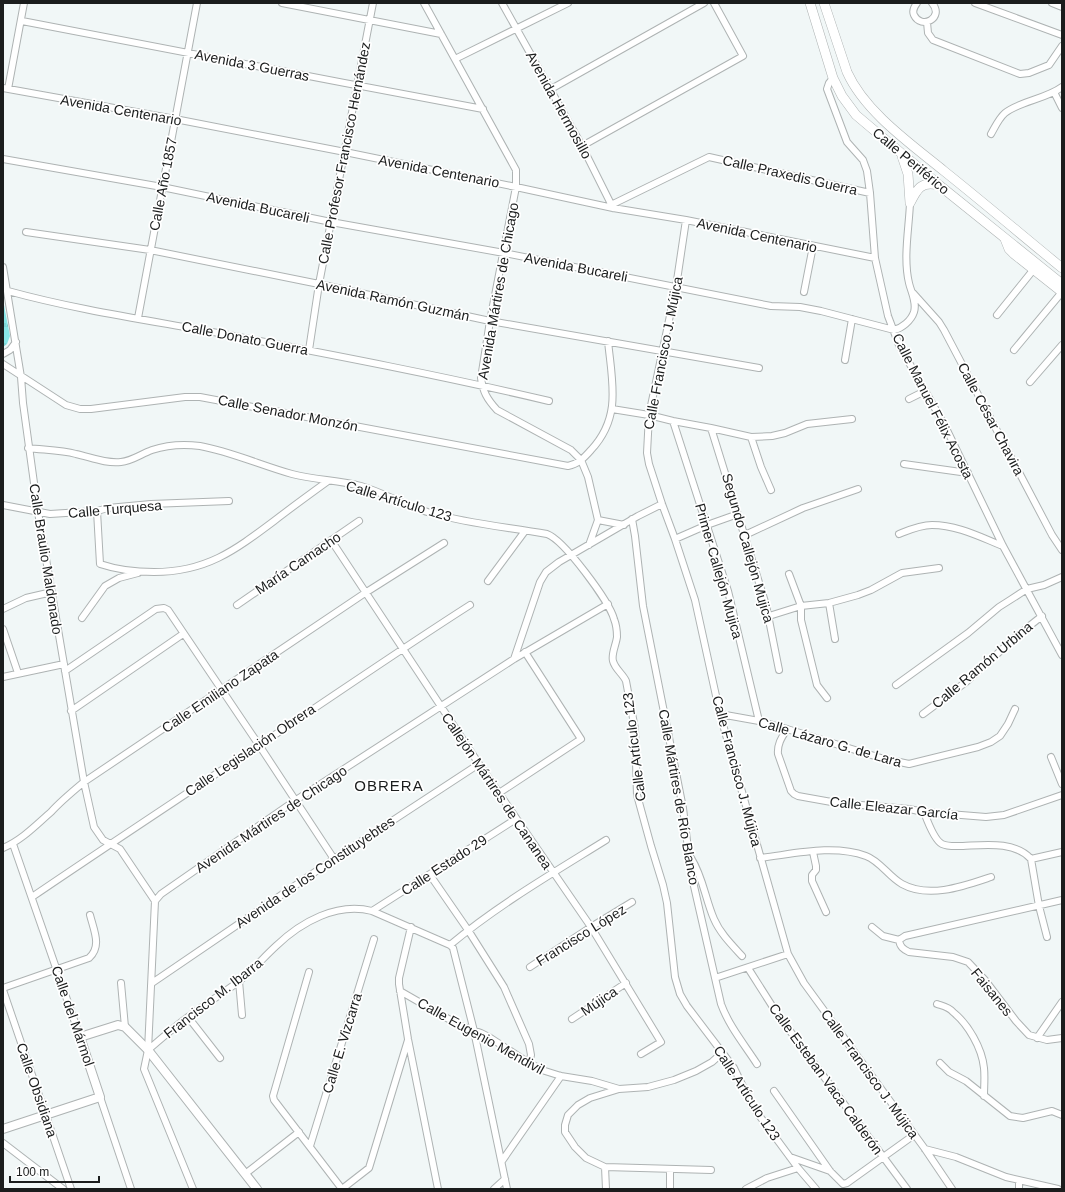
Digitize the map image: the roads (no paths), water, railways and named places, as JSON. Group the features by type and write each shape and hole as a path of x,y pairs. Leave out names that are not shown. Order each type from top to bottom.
{"highway":[{"name":"Calle Periférico","path":"810,3 833,78 842,96 856,115 939,185 1062,284"},
{"name":"Calle Periférico","path":"824,4 851,82 868,104 910,142 1062,268"},
{"path":"901,153 906,164 908,174 910,203"},
{"path":"910,203 921,186 929,183 939,185"},
{"path":"1005,238 1009,249 1062,292"}],"main road":[{"path":"80,1037 118,1025 125,1027 148,1050 257,1189"},
{"name":"Calle del Mármol","path":"80,1037 100,1097"},
{"path":"3,1128 100,1097"}],"street":[{"path":"5,88 22,21 24,3"},
{"name":"Calle Año 1857","path":"138,318 197,3"},
{"path":"282,3 441,34"},
{"name":"Calle Profesor Francisco Hernández","path":"309,350 319,284 373,3"},
{"name":"Avenida Mártires de Chicago","path":"424,3 516,170 516,187 490,321 481,378 487,400 497,410 571,450 581,460 588,477 598,520"},
{"name":"Avenida Hermosillo","path":"502,3 582,146 612,207"},
{"path":"455,59 568,3"},
{"path":"550,89 704,3"},
{"path":"582,146 743,56 714,3"},
{"path":"917,3 914,8 914,16 919,21 926,22 930,21 935,16 936,8 932,3"},
{"path":"975,3 1062,35"},
{"path":"1052,3 1062,7"},
{"name":"Avenida 3 Guerras","path":"22,21 482,109"},
{"path":"926,22 930,36 937,42 1020,74 1029,73 1049,65 1062,46"},
{"name":"Calle Manuel Félix Acosta","path":"833,78 827,89 847,142 863,160 865,165 870,193 875,258 888,316 907,359 945,426 1003,546 1062,655"},
{"path":"991,134 1004,113 1054,92 1062,86"},
{"name":"Avenida Centenario","path":"5,88 345,152 612,207 686,220 875,258"},
{"path":"1054,92 1062,108"},
{"name":"Calle Praxedis Guerra","path":"612,207 709,157 870,193"},
{"name":"Avenida Bucareli","path":"3,159 162,187 331,222 504,253 771,306 810,308 894,330"},
{"path":"894,330 900,328 910,320 915,307 913,294 909,285 906,261 910,203"},
{"name":"Calle Francisco J. Mújica","path":"686,220 676,287 649,415 647,453 662,504 676,539 695,600 720,714 788,954 804,983 925,1149 956,1157 991,1172 1019,1181 1058,1189"},
{"name":"Avenida Ramón Guzmán","path":"26,232 150,250 319,284 490,321 759,368"},
{"path":"804,292 813,246"},
{"name":"Calle Braulio Maldonado","path":"3,267 21,376 28,448 38,512 71,711 94,827 100,836 110,844 120,849 155,901"},
{"path":"997,316 1034,269"},
{"name":"Calle Donato Guerra","path":"8,291 71,307 309,350 482,385 549,401"},
{"path":"1014,350 1062,292"},
{"name":"Calle César Chavira","path":"913,294 939,322 944,330 1048,528 1062,550"},
{"path":"845,360 852,319"},
{"path":"581,460 593,448 604,432 609,422 612,409 613,395 608,341"},
{"path":"3,354 10,350 16,342"},
{"path":"1030,382 1062,345"},
{"name":"Calle Senador Monzón","path":"3,364 66,405 80,409 91,409 185,397 200,397 564,466 574,465 581,460"},
{"path":"909,399 925,391"},
{"path":"612,409 649,415 751,437 772,436 785,433 807,424 852,419"},
{"name":"Primer Callejón Mujica","path":"673,421 728,591 759,721"},
{"name":"Segundo Callejón Mujica","path":"711,428 769,616 779,670"},
{"path":"751,437 761,467 771,490"},
{"name":"Calle Artículo 123","path":"28,448 74,453 116,462 131,459 152,450 167,446 200,446 294,474 362,487 432,514 552,536 571,556 608,604 614,619 617,637 612,660 615,667 626,681 634,729 637,795 651,846 664,885 675,977 680,994 734,1068 753,1107 798,1168 816,1189"},
{"path":"904,464 968,473"},
{"path":"97,511 100,564 122,570 141,572 168,572 184,570 222,557 240,547 328,481"},
{"path":"745,535 803,508 858,489"},
{"name":"Calle Turquesa","path":"3,505 50,514 97,511 108,508 152,504 229,501"},
{"path":"514,659 540,582 546,572 559,562 632,519 662,504"},
{"path":"676,539 707,525 738,514"},
{"name":"Calle Mártires de Río Blanco","path":"632,519 643,606 683,808 693,880 715,978 725,1016 757,1064"},
{"path":"589,545 598,520 624,525"},
{"name":"María Camacho","path":"237,604 359,521"},
{"path":"899,534 915,528 931,525 956,528 1003,546"},
{"path":"488,581 525,531"},
{"name":"Callejón Mártires de Cananea","path":"331,540 479,764 591,927 626,983 661,1042 641,1054"},
{"name":"Calle Emiliano Zapata","path":"3,848 13,844 28,832 84,782 365,593 444,543"},
{"path":"769,616 801,606 829,603 871,590 902,573 939,568"},
{"path":"82,618 105,586 119,578 141,572"},
{"path":"789,574 801,606 801,620 817,685 827,698"},
{"path":"896,684 968,633 999,606 1027,589 1044,585 1062,577"},
{"path":"3,609 26,598 52,592"},
{"path":"829,603 835,640"},
{"name":"Avenida Mártires de Chicago","path":"155,901 162,894 296,800 525,652 608,604"},
{"name":"Calle Legislación Obrera","path":"32,897 403,648 470,605"},
{"path":"65,671 156,609 160,607 168,610 260,745 334,858"},
{"name":"Calle Ramón Urbina","path":"923,714 966,682 1018,635 1042,616"},
{"path":"3,629 18,673"},
{"path":"71,711 183,634"},
{"path":"499,793 581,739 525,652"},
{"path":"3,677 64,664"},
{"name":"Calle Lázaro G. de Lara","path":"720,714 759,721 881,758 909,764 966,750 991,742 1000,736 1015,709"},
{"name":"Calle Eleazar García","path":"787,729 779,743 778,749 791,791 798,796 837,803 910,809 924,812 997,817 1062,795"},
{"path":"1051,757 1062,784"},
{"name":"Avenida de los Constituyebtes","path":"152,983 334,858 479,764"},
{"path":"924,812 935,838 941,844 949,846 1007,846 1018,849 1031,859 1039,906 1047,937"},
{"name":"Calle Estado 29","path":"372,911 516,819"},
{"path":"507,1189 474,1031 454,952 450,945 468,930 553,873 606,840"},
{"name":"Calle del Mármol","path":"13,844 80,1037"},
{"path":"760,858 834,850 867,856 902,884 917,890 929,891 958,886 991,877"},
{"path":"813,852 816,870 812,875 812,881 826,912"},
{"path":"1031,859 1062,852"},
{"path":"689,855 698,870 714,919 721,932 742,956"},
{"path":"430,875 468,930 504,987 529,1044 531,1055 529,1063"},
{"path":"872,927 883,936 899,940 905,936 1062,900"},
{"path":"155,901 148,1050 144,1070 193,1189"},
{"name":"Francisco López","path":"530,967 632,902"},
{"name":"Francisco M. Ibarra","path":"148,1050 188,1017 239,981 276,945 302,925 334,911 343,908 363,908 411,927 450,945"},
{"path":"3,989 89,958 94,954 97,945 90,915"},
{"path":"411,927 399,978 400,991 438,1189"},
{"name":"Calle E. Vizcarra","path":"310,1146 374,940"},
{"name":"Faisanes","path":"899,940 903,949 909,952 953,957 968,962 985,980 1023,1030 1029,1035 1047,1040 1062,1038"},
{"path":"715,978 788,954"},
{"name":"Calle Esteban Vaca Calderón","path":"748,968 776,1012 907,1189"},
{"path":"309,972 273,1096 275,1103 342,1189 369,1168 408,1039"},
{"path":"239,981 242,1015"},
{"path":"121,983 125,1027"},
{"name":"Mújica","path":"572,1019 626,983"},
{"name":"Calle Obsidiana","path":"3,989 71,1189"},
{"name":"Calle Eugenio Mendivil","path":"400,991 459,1025 489,1037 529,1063 545,1071 561,1076 592,1081 619,1089 648,1087 674,1080 696,1071 712,1062 722,1053"},
{"path":"1038,1038 1062,1002"},
{"path":"937,1004 953,1011 962,1021 976,1044 984,1067 984,1096"},
{"path":"188,1017 220,1058"},
{"path":"940,1063 949,1072 966,1081 1010,1116 1023,1118 1052,1111 1062,1115"},
{"path":"502,1161 561,1076"},
{"path":"619,1089 590,1098 578,1105 568,1115 565,1125 565,1132 575,1147 586,1158 605,1167 711,1170"},
{"path":"774,1091 830,1171 841,1183 847,1183 914,1135"},
{"name":"Calle del Mármol","path":"100,1097 131,1189"},
{"path":"245,1174 299,1132"},
{"path":"3,1143 63,1189"},
{"path":"925,1149 952,1189"},
{"path":"790,1156 830,1171"},
{"path":"605,1167 606,1189"},
{"path":"670,1168 670,1189"},
{"path":"746,1189 767,1178 798,1168"},
{"path":"494,1189 506,1179"},
{"path":"1019,1181 1019,1189"}],"district":[{"name":"OBRERA","path":"389,786"}]}
